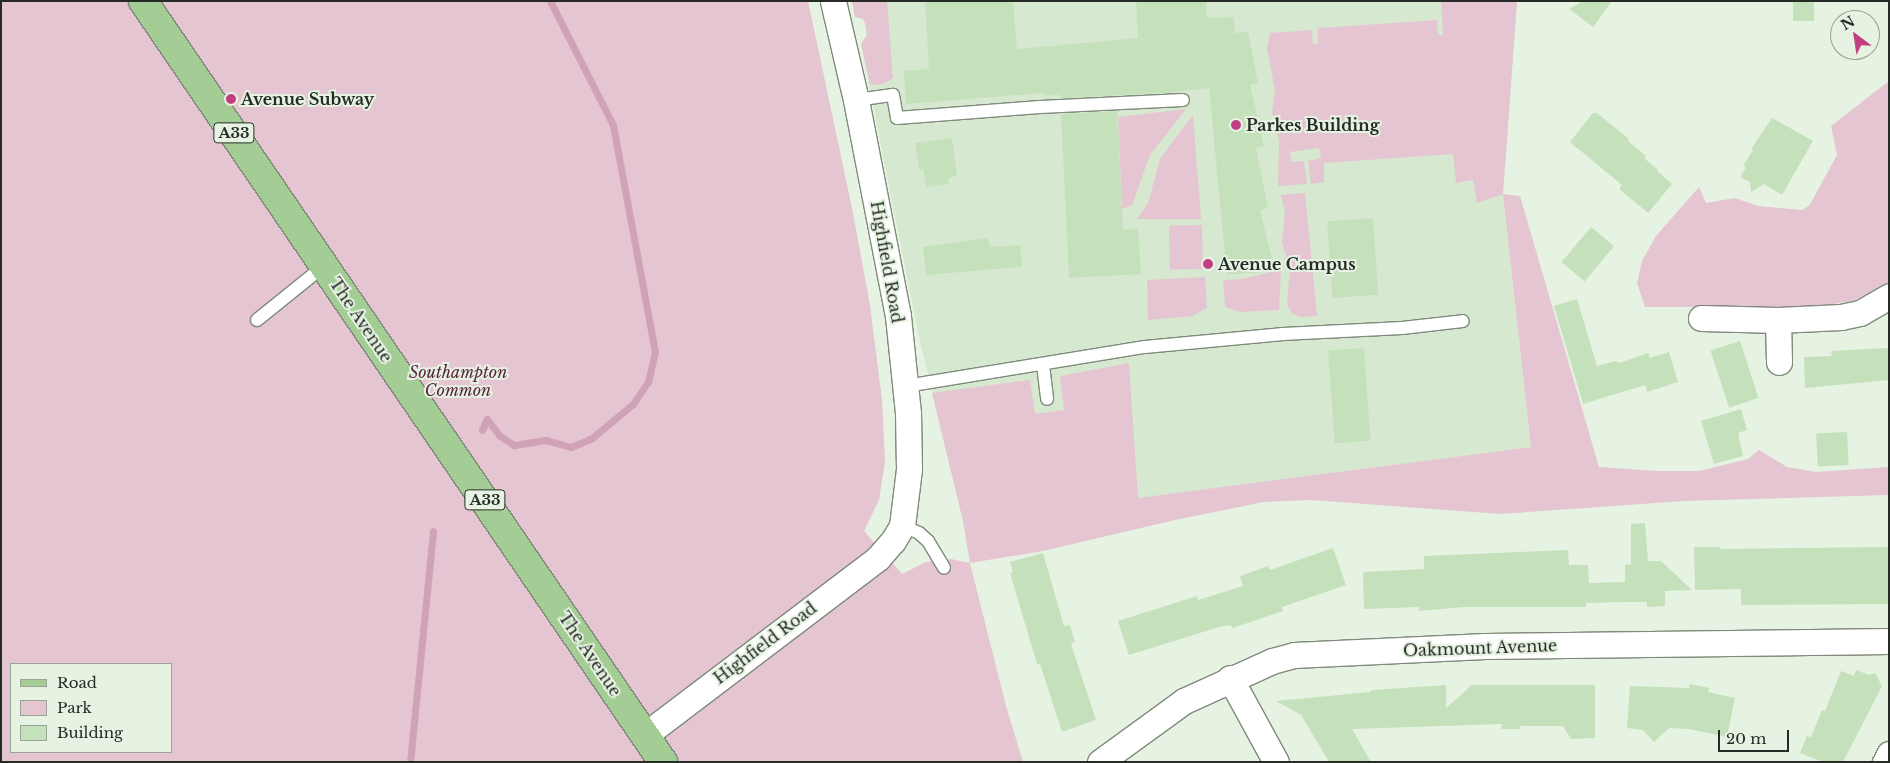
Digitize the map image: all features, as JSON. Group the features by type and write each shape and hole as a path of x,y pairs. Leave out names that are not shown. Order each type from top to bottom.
{"main road":[{"name":"The Avenue","path":"143,1 664,762"}],"street":[{"name":"Highfield Road","path":"645,735 878,558 893,541 902,526 908,469 906,386 898,316 856,100 833,1"},
{"path":"1701,318 1778,320 1841,317 1860,313 1889,296"},
{"path":"1778,320 1779,362"},
{"name":"Oakmount Avenue","path":"1100,762 1184,700 1230,678 1272,661 1294,655 1485,646 1889,641"},
{"path":"1230,678 1276,762"},
{"path":"1885,762 1889,754"}],"lane":[{"path":"856,100 893,95 897,118 1040,107 1183,100"},
{"path":"257,320 324,266"},
{"path":"906,386 1169,344 1274,335 1402,328 1463,321"},
{"path":"1043,365 1047,399"},
{"path":"902,526 919,533 928,541 944,568"}],"shaded area":[{"name":"Avenue Campus","path":"852,1 1517,1 1503,194 1531,447 963,521 918,333 861,44 867,35 865,23 863,19 855,17"}],"green space":[{"name":"Southampton Common","path":"1,1 808,1 852,208 870,305 882,400 885,462 879,500 864,531 902,574 926,562 951,559 970,563 1006,706 1023,762 1,762"},
{"path":"852,1 887,1 893,78 885,83 870,84 861,44 867,35 865,23 863,19 855,17"},
{"path":"1441,1 1517,1 1503,194 1477,203 1473,180 1456,183 1453,154 1324,163 1324,182 1311,184 1308,161 1321,158 1319,148 1290,152 1292,162 1304,161 1307,184 1278,186 1279,141 1272,113 1275,90 1267,49 1270,33 1312,30 1313,45 1318,44 1318,28 1437,20 1438,35 1443,35"},
{"path":"1889,81 1889,282 1853,301 1813,307 1645,307 1637,283 1642,261 1656,236 1699,187 1706,203 1735,198 1758,206 1802,210 1809,206 1837,155 1831,126"},
{"path":"1186,109 1150,155 1132,205 1122,209 1118,117"},
{"path":"1193,115 1201,219 1137,219 1148,203 1160,159"},
{"path":"1305,193 1317,316 1300,317 1292,313 1287,305 1290,270 1282,242 1285,212 1281,195"},
{"path":"1503,194 1520,196 1599,467 1656,471 1699,471 1748,459 1759,450 1787,467 1816,472 1888,467 1889,460 1889,495 1684,501 1501,514 1311,500 1264,502 1175,520 1043,551 970,563 963,521 932,393 1030,380 1035,414 1064,410 1060,376 1129,363 1138,498 1531,447"},
{"path":"1202,225 1203,269 1170,270 1169,226"},
{"path":"1281,271 1279,310 1241,312 1225,307 1223,280 1242,279"},
{"path":"1205,277 1207,308 1192,316 1148,320 1147,280"}],"building":[{"name":"Parkes Building","path":"925,1 1013,1 1017,49 1138,38 1136,1 1206,1 1207,18 1234,17 1235,33 1248,32 1258,83 1250,85 1264,146 1256,148 1268,208 1260,210 1275,271 1227,275 1209,88 1165,93 1060,98 1060,95 1044,96 1044,93 906,104 904,71 929,69"},
{"path":"1583,1 1612,1 1593,27 1569,9"},
{"path":"1793,1 1814,1 1814,21 1793,21"},
{"path":"1117,111 1123,230 1138,229 1141,274 1069,278 1061,114"},
{"path":"1593,113 1597,113 1629,139 1628,141 1646,156 1644,158 1672,184 1648,213 1619,189 1622,185 1570,142"},
{"path":"1772,118 1813,141 1782,195 1764,184 1751,192 1750,182 1740,177 1746,167 1743,166 1753,150 1751,149"},
{"path":"952,138 957,176 948,178 949,184 926,187 923,169 919,170 915,143"},
{"path":"1373,218 1378,295 1332,298 1327,221"},
{"path":"1591,227 1614,246 1584,282 1561,262"},
{"path":"987,238 990,247 1020,245 1022,267 926,275 923,247"},
{"path":"1577,299 1597,366 1615,361 1619,363 1648,353 1650,358 1669,352 1678,382 1647,392 1645,385 1583,404 1554,306"},
{"path":"1740,341 1759,398 1729,408 1711,351"},
{"path":"1364,348 1370,441 1335,443 1328,351"},
{"path":"1889,348 1889,380 1805,388 1804,357 1832,356 1831,351"},
{"path":"1741,409 1747,430 1738,433 1743,456 1714,464 1701,421"},
{"path":"1847,432 1849,465 1818,467 1816,434"},
{"path":"1645,523 1648,561 1661,561 1692,590 1665,591 1665,606 1647,607 1647,602 1624,602 1586,603 1586,607 1464,607 1419,611 1419,607 1364,609 1363,572 1424,569 1424,556 1568,550 1569,565 1588,565 1589,583 1625,582 1625,565 1631,564 1631,524"},
{"path":"1694,547 1720,547 1720,549 1889,547 1889,604 1741,605 1741,589 1695,590"},
{"path":"1333,548 1346,585 1282,607 1283,611 1254,621 1232,628 1231,625 1219,627 1129,655 1118,621 1197,596 1198,600 1243,586 1240,576 1268,566 1270,570"},
{"path":"1043,553 1064,626 1070,625 1075,642 1071,644 1096,720 1062,732 1040,664 1037,664 1010,573 1013,572 1010,562"},
{"path":"1856,670 1869,675 1875,673 1882,686 1843,762 1823,762 1800,753 1807,736 1811,737 1822,710 1825,711 1841,671 1854,676"},
{"path":"1690,684 1709,688 1708,692 1735,698 1727,737 1689,729 1669,728 1654,742 1643,730 1627,728 1630,686 1689,688"},
{"path":"1446,685 1446,708 1472,685 1595,685 1595,738 1571,739 1563,726 1520,726 1521,729 1501,729 1502,724 1352,729 1371,762 1329,762 1301,715 1276,701 1370,692 1372,690"}],"waterway":[{"path":"482,430 487,419 500,436 514,445 546,440 571,447 592,438 633,404 648,382 655,352 613,125 550,1"},
{"path":"410,762 433,531"}],"place":[{"name":"Avenue Subway","path":"231,99"},
{"name":"Parkes Building","path":"1236,125"},
{"name":"Avenue Campus","path":"1208,264"}]}
